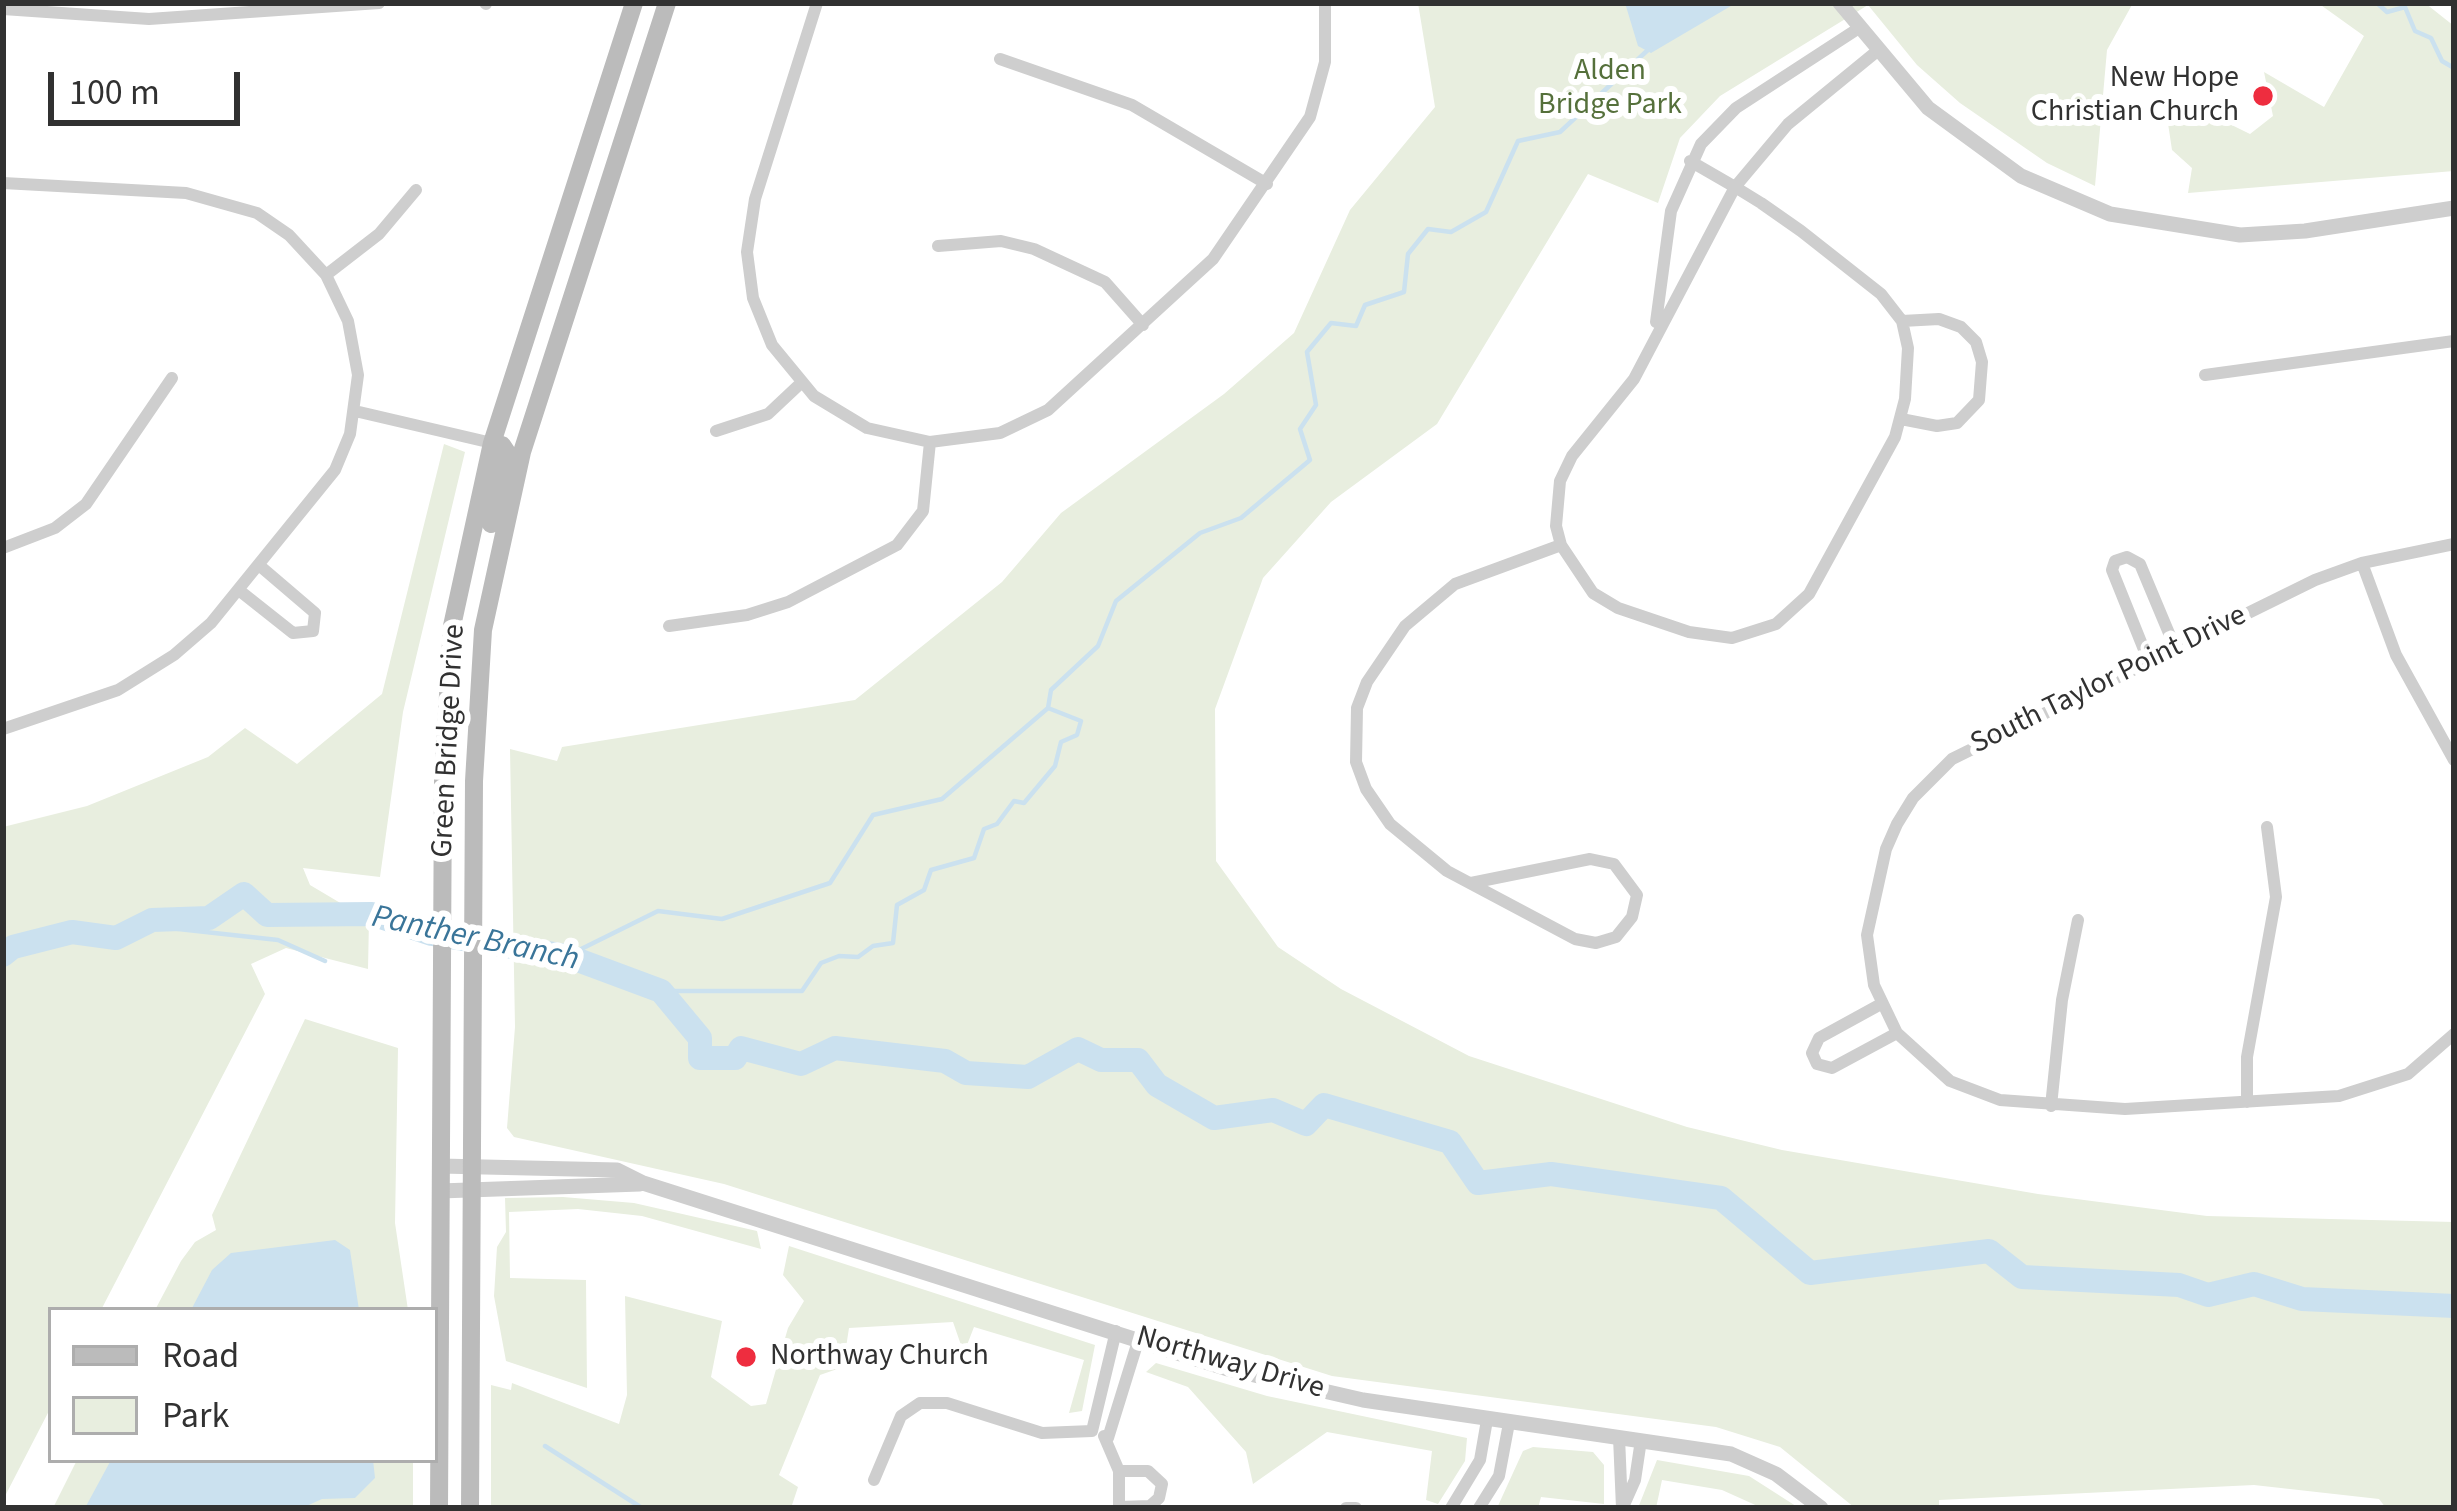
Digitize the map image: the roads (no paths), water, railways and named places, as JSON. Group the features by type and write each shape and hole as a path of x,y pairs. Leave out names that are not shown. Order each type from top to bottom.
{"main road":[{"name":"Green Bridge Drive","path":"439,1508 444,860 452,626 492,443 634,3"},
{"name":"Green Bridge Drive","path":"470,1508 474,864 483,630 522,452 667,3"},
{"path":"483,630 488,540 508,454 502,445 492,443"}],"street":[{"path":"3,8 149,19 379,3"},
{"path":"817,3 754,199 747,252 759,316 801,383 839,415 867,428 930,442 983,437 1025,423 1059,402 1213,260 1267,184 1318,98 1325,62 1325,3"},
{"path":"1840,3 1876,52 1928,108 1993,159 2049,190 2110,214 2240,235 2454,208"},
{"path":"1648,348 1662,294 1671,212 1690,161 1736,108 1858,28"},
{"path":"1690,161 1735,187 1881,294 1903,321 1908,362 1900,419 1879,474 1809,594 1763,630 1704,637 1618,608 1583,583 1561,545 1556,497 1565,468 1625,391 1735,187 1788,124 1876,52"},
{"path":"1000,59 1149,113 1267,184"},
{"path":"3,183 224,200 289,235 326,275 353,336 355,411 335,470 240,591 193,640 138,679 99,699 3,729"},
{"path":"326,275 379,234 416,190"},
{"path":"938,246 1001,241 1034,249 1105,282 1143,325"},
{"path":"1900,419 1937,426 1957,423 1979,400 1982,362 1976,342 1960,327 1939,320 1903,321"},
{"path":"2205,375 2454,341"},
{"path":"3,548 55,528 86,504 111,476 172,378"},
{"path":"716,431 768,413 801,383"},
{"path":"355,411 492,443"},
{"path":"669,626 747,615 788,602 897,545 923,511 930,442"},
{"name":"South Taylor Point Drive","path":"2454,544 2362,563 2315,580 1970,748 1913,799 1886,849 1869,918 1870,970 1897,1034 1933,1070 1965,1089 2051,1106 2126,1109 2339,1096 2377,1087 2422,1064 2454,1034"},
{"path":"1471,883 1590,859 1614,864 1637,896 1632,917 1616,937 1596,943 1575,939 1471,883 1417,847 1373,801 1356,762 1357,707 1384,652 1439,594 1471,576 1561,545"},
{"path":"2149,662 2112,570 2115,560 2127,556 2140,564 2176,650"},
{"path":"2362,563 2396,655 2454,760"},
{"path":"240,591 293,633 313,631 315,613 260,566"},
{"path":"2247,1102 2248,1057 2275,915 2267,827"},
{"path":"2051,1106 2060,1017 2078,920"},
{"path":"1881,1004 1819,1039 1812,1052 1817,1064 1832,1068 1897,1034"},
{"name":"Northway Drive","path":"440,1166 617,1170 643,1183 1273,1379 1487,1420 1731,1454 1776,1474 1821,1508"},
{"name":"Northway Drive","path":"440,1191 643,1183"},
{"path":"1092,1431 1116,1331"},
{"path":"1119,1471 1148,1471 1162,1484 1159,1498 1150,1506 1119,1508 1119,1471 1108,1438 1139,1339"},
{"path":"874,1480 901,1416 920,1403 947,1403 1042,1433 1092,1431 1108,1438"},
{"path":"1451,1508 1480,1460 1487,1420"},
{"path":"1479,1508 1498,1476 1509,1423"},
{"path":"1619,1437 1622,1508"},
{"path":"1622,1508 1635,1480 1641,1440"},
{"path":"1346,1508 1355,1508"}],"water":[{"path":"1625,3 1736,3 1651,53 1638,46"},
{"path":"335,1240 350,1250 359,1307 193,1307 212,1270 231,1253"},
{"path":"109,1463 373,1463 375,1478 355,1498 322,1499 302,1508 85,1508"}],"waterway":[{"path":"2377,3 2387,12 2405,7 2415,31 2431,38 2442,61 2454,68"},
{"path":"661,991 802,991 821,963 839,956 858,957 873,946 893,943 897,905 924,890 931,870 974,858 984,829 997,824 1014,801 1024,803 1055,766 1061,742 1077,735 1081,721 1048,708 1051,690 1098,646 1116,601 1200,533 1241,518 1310,460 1300,429 1316,405 1307,352 1331,323 1356,326 1365,305 1404,292 1408,254 1428,229 1451,232 1486,212 1518,141 1560,132 1650,48"},
{"path":"567,956 658,911 722,919 830,883 873,815 942,799 1048,708"},
{"name":"Panther Branch","path":"3,955 13,947 72,932 116,938 152,920 209,918 244,894 267,915 372,914 432,934 567,956 661,991 700,1038 700,1058 735,1058 741,1048 801,1064 835,1048 945,1061 966,1073 1028,1077 1078,1049 1101,1060 1138,1060 1157,1085 1214,1118 1273,1110 1306,1124 1324,1105 1450,1142 1478,1183 1551,1174 1721,1198 1810,1273 1989,1251 2022,1277 2179,1285 2208,1295 2254,1284 2302,1299 2454,1306"},
{"path":"142,925 278,940 325,961"},
{"path":"545,1446 642,1508"}],"place":[{"name":"New Hope Christian Church","path":"2263,96"},
{"name":"Northway Church","path":"746,1357"}],"park label":[{"name":"Alden Bridge Park","path":"1610,89"}]}
